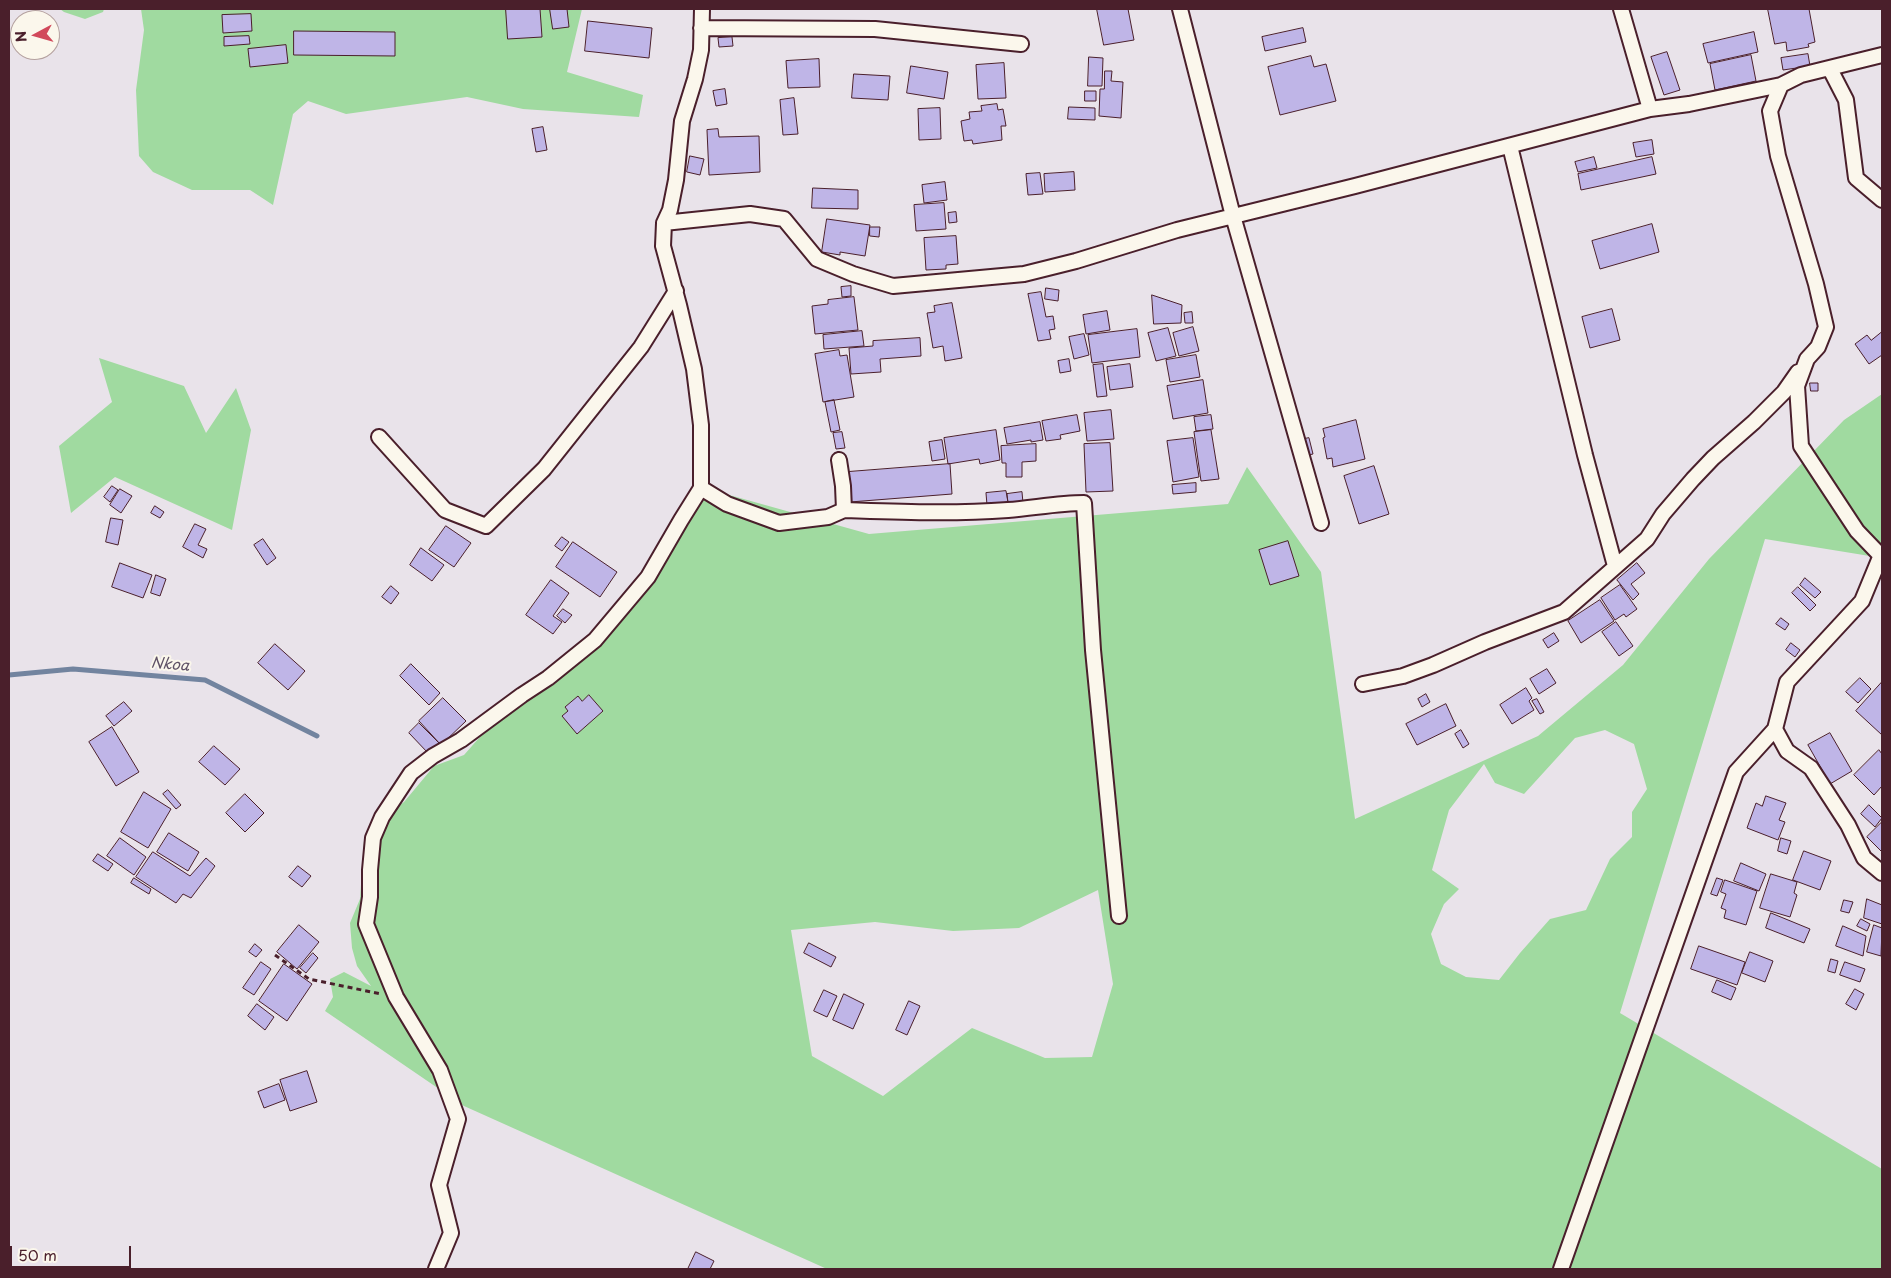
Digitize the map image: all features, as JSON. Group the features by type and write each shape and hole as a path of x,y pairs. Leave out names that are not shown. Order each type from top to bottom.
{"street":[{"path":"436,1269 451,1233 439,1185 458,1119 440,1070 396,997 366,924 370,897 373,838 382,817 411,773 548,678 595,640 648,577 701,488 701,425 695,379 676,290 663,246 664,223 670,210 676,180 682,121 695,79 701,50 702,9"},
{"path":"1180,9 1234,216 1321,523"},
{"path":"1622,9 1650,109"},
{"path":"701,28 875,29 1021,44"},
{"path":"664,223 750,214 784,219 817,259 853,274 893,286 1024,274 1076,261 1177,230 1650,109 1689,104 1781,86 1800,75 1882,55"},
{"path":"1830,69 1846,100 1856,178 1882,200"},
{"path":"1363,684 1402,676 1433,665 1485,642 1564,612 1646,539 1663,514 1713,458 1754,422 1784,392 1807,359 1818,347 1826,327 1816,284 1778,156 1770,111 1781,86"},
{"path":"1510,146 1585,455 1615,566"},
{"path":"379,437 445,510 486,526 544,469 640,347 676,290"},
{"path":"1560,1269 1736,772 1775,728 1788,682 1862,601 1881,556 1856,531 1801,446 1797,386 1807,359"},
{"path":"839,460 844,510"},
{"path":"701,488 727,504 779,523 828,517 844,510 908,513 985,511 1060,503 1084,503 1093,650 1119,916"},
{"path":"1775,728 1788,751 1811,768 1848,825 1864,858 1882,873"}],"path":[{"path":"275,955 309,979 396,997"}],"green space":[{"path":"60,9 104,9 103,12 85,19"},
{"path":"141,9 582,9 567,72 643,95 639,117 523,109 467,97 346,114 308,101 293,114 273,205 250,190 192,190 153,172 139,156 136,90 144,30"},
{"path":"99,358 184,386 206,433 236,388 251,430 232,530 115,477 71,513 59,446 112,402"},
{"path":"1882,394 1882,558 1765,539 1620,1013 1882,1169 1882,1269 827,1269 464,1106 325,1011 333,997 330,979 344,972 371,986 357,966 352,948 350,923 360,899 364,841 377,821 404,802 434,766 464,755 524,687 552,684 593,639 654,583 686,521 697,486 869,534 1228,504 1247,467 1321,572 1355,819 1538,736 1623,665 1709,559 1844,420","holes":["1605,730 1634,744 1647,789 1632,812 1632,837 1610,859 1586,910 1550,919 1499,980 1466,977 1441,964 1431,934 1444,904 1459,889 1432,870 1449,810 1484,764 1495,783 1524,794 1575,738","1098,890 1113,984 1092,1057 1045,1058 972,1028 883,1096 812,1056 791,930 875,922 953,931 1019,928"]}],"building":[{"path":"506,9 540,9 542,37 508,39"},
{"path":"550,9 567,9 569,27 553,29"},
{"path":"1097,9 1128,9 1134,40 1104,45"},
{"path":"1768,9 1809,9 1815,42 1808,44 1809,47 1787,51 1786,42 1775,44"},
{"path":"251,14 252,31 223,33 222,15"},
{"path":"588,21 652,28 649,58 585,51"},
{"path":"1303,28 1306,42 1265,51 1262,37"},
{"path":"294,31 395,32 395,56 294,55"},
{"path":"1754,32 1758,52 1708,63 1703,44"},
{"path":"249,36 250,44 224,46 224,37"},
{"path":"732,37 733,46 719,47 718,38"},
{"path":"286,45 288,63 250,67 248,49"},
{"path":"1667,52 1680,90 1664,95 1651,57"},
{"path":"1808,54 1810,66 1783,70 1781,58"},
{"path":"1751,55 1756,81 1715,90 1710,64"},
{"path":"1311,56 1314,67 1326,64 1336,101 1280,115 1268,67"},
{"path":"1089,57 1103,58 1102,86 1088,86"},
{"path":"819,59 820,87 788,88 786,61"},
{"path":"1004,63 1006,98 978,99 976,65"},
{"path":"911,66 948,72 944,99 907,93"},
{"path":"1105,71 1112,71 1111,81 1123,82 1121,118 1099,116 1100,89 1104,89"},
{"path":"854,74 890,76 888,100 852,98"},
{"path":"725,89 727,104 716,106 713,91"},
{"path":"1085,91 1096,91 1096,101 1085,101"},
{"path":"794,98 798,134 783,135 780,100"},
{"path":"997,104 998,110 1003,109 1006,126 1001,126 1002,140 973,144 972,140 964,141 961,121 970,119 969,112 982,111 981,106"},
{"path":"1069,107 1095,108 1095,120 1068,119"},
{"path":"940,108 941,139 919,140 918,109"},
{"path":"543,127 547,150 536,152 532,129"},
{"path":"718,129 719,137 759,136 760,172 709,175 707,130"},
{"path":"1652,140 1654,154 1636,157 1633,143"},
{"path":"690,156 704,159 700,175 687,172"},
{"path":"1594,157 1597,168 1578,172 1575,162"},
{"path":"1652,157 1656,174 1581,190 1578,174"},
{"path":"1074,172 1075,190 1045,192 1044,174"},
{"path":"1040,173 1043,194 1028,195 1026,174"},
{"path":"945,182 947,200 924,203 922,185"},
{"path":"813,188 858,190 858,209 812,208"},
{"path":"944,203 946,229 916,231 914,205"},
{"path":"956,212 957,222 949,223 948,213"},
{"path":"827,219 870,225 865,256 840,252 840,255 822,252"},
{"path":"1652,224 1659,252 1600,269 1592,241"},
{"path":"870,227 880,227 879,237 870,236"},
{"path":"956,236 958,264 946,265 946,269 926,270 924,238"},
{"path":"851,286 851,296 842,297 841,287"},
{"path":"1046,288 1059,290 1058,301 1045,299"},
{"path":"1041,292 1046,317 1053,316 1055,329 1049,330 1051,339 1038,341 1028,294"},
{"path":"1152,295 1182,305 1181,323 1154,324"},
{"path":"854,297 858,330 815,334 812,306 828,304 828,300"},
{"path":"952,303 962,358 945,361 943,346 933,348 927,313 935,312 934,306"},
{"path":"1612,309 1620,340 1590,348 1582,317"},
{"path":"1107,311 1110,330 1086,334 1083,315"},
{"path":"1192,312 1193,323 1185,323 1184,313"},
{"path":"1193,327 1199,351 1179,356 1173,333"},
{"path":"1168,328 1176,356 1156,361 1148,333"},
{"path":"1137,329 1140,357 1092,363 1088,335"},
{"path":"862,331 864,346 824,349 823,335"},
{"path":"1882,332 1882,355 1869,364 1855,344 1867,335 1871,340"},
{"path":"1084,334 1089,355 1074,359 1069,337"},
{"path":"920,338 921,356 880,359 881,372 851,374 849,348 873,346 873,341"},
{"path":"839,350 840,356 847,355 854,397 823,402 815,354"},
{"path":"1196,355 1200,377 1170,382 1166,360"},
{"path":"1069,359 1071,371 1060,373 1058,361"},
{"path":"1103,364 1107,396 1097,397 1093,365"},
{"path":"1130,364 1133,387 1110,390 1107,367"},
{"path":"1203,380 1208,413 1173,419 1167,386"},
{"path":"1810,383 1818,383 1818,391 1811,391"},
{"path":"834,400 840,430 831,432 825,402"},
{"path":"1111,410 1114,439 1087,441 1084,413"},
{"path":"1077,415 1080,431 1060,435 1061,439 1046,441 1042,421"},
{"path":"1211,415 1213,429 1196,431 1194,417"},
{"path":"1356,420 1365,459 1333,467 1332,458 1327,459 1323,429"},
{"path":"1040,422 1043,440 1007,444 1004,428"},
{"path":"996,430 1000,460 980,464 979,459 948,464 944,438"},
{"path":"1211,430 1219,479 1201,481 1194,432"},
{"path":"842,432 845,448 836,449 833,433"},
{"path":"1193,438 1199,477 1173,482 1167,441"},
{"path":"1309,438 1313,454 1304,456 1300,440"},
{"path":"942,440 945,459 932,461 929,442"},
{"path":"1110,443 1113,491 1086,492 1084,444"},
{"path":"1036,444 1036,461 1022,462 1022,477 1006,477 1006,463 1002,463 1001,446"},
{"path":"950,464 952,494 850,502 848,472"},
{"path":"1374,466 1389,514 1359,524 1344,476"},
{"path":"1196,483 1196,492 1173,494 1172,485"},
{"path":"112,486 118,490 110,502 104,497"},
{"path":"120,489 132,496 121,513 110,505"},
{"path":"1006,491 1008,502 987,505 986,493"},
{"path":"1022,492 1023,503 1008,504 1007,494"},
{"path":"155,506 164,512 160,518 151,513"},
{"path":"111,518 123,520 118,545 106,542"},
{"path":"195,524 206,529 198,545 207,549 203,558 183,547"},
{"path":"446,526 471,543 454,567 429,550"},
{"path":"562,537 569,542 562,551 555,546"},
{"path":"263,539 276,558 267,565 254,545"},
{"path":"1288,541 1299,576 1270,585 1259,550"},
{"path":"573,542 617,572 600,597 556,567"},
{"path":"421,548 444,565 432,581 410,565"},
{"path":"120,563 152,575 143,598 112,587"},
{"path":"1637,563 1645,573 1631,584 1639,594 1633,600 1617,580"},
{"path":"156,575 166,579 160,596 151,593"},
{"path":"1805,578 1821,592 1815,598 1800,585"},
{"path":"551,580 569,593 553,616 562,622 553,634 526,615"},
{"path":"1620,585 1637,609 1626,617 1624,614 1615,620 1601,598"},
{"path":"391,586 399,593 391,604 382,597"},
{"path":"1798,587 1816,605 1810,611 1792,593"},
{"path":"1600,600 1614,621 1581,643 1568,621"},
{"path":"563,609 572,615 565,623 557,616"},
{"path":"1781,618 1789,624 1785,630 1776,624"},
{"path":"1616,622 1633,646 1619,656 1602,632"},
{"path":"1554,633 1559,641 1548,648 1543,640"},
{"path":"1791,643 1800,650 1795,657 1786,650"},
{"path":"275,644 305,671 288,690 258,663"},
{"path":"411,664 440,693 429,705 400,676"},
{"path":"1547,669 1556,683 1539,694 1530,679"},
{"path":"1860,678 1871,689 1858,703 1846,692"},
{"path":"1882,682 1882,735 1856,711"},
{"path":"1526,688 1532,698 1529,701 1534,710 1512,724 1500,705"},
{"path":"1426,694 1430,702 1422,707 1418,699"},
{"path":"589,695 603,711 577,734 562,716 568,711 565,707 578,696 582,701"},
{"path":"443,698 466,721 441,745 419,721"},
{"path":"1537,699 1544,712 1540,714 1532,701"},
{"path":"124,702 132,711 114,726 106,716"},
{"path":"1446,704 1456,726 1417,745 1406,724"},
{"path":"419,723 439,743 428,753 409,733"},
{"path":"112,727 139,772 116,786 89,742"},
{"path":"1461,730 1469,744 1463,748 1455,734"},
{"path":"1830,733 1852,771 1830,784 1808,745"},
{"path":"214,746 240,769 225,785 199,762"},
{"path":"1879,750 1882,754 1882,786 1874,795 1854,775"},
{"path":"168,790 181,805 176,809 163,794"},
{"path":"144,792 171,809 148,848 121,832"},
{"path":"245,794 264,813 245,832 226,813"},
{"path":"1766,796 1786,803 1779,820 1785,822 1778,840 1747,828 1756,803 1762,806"},
{"path":"1869,805 1882,818 1875,827 1861,814"},
{"path":"1882,822 1882,852 1867,837"},
{"path":"169,833 199,852 188,871 157,852"},
{"path":"120,838 146,857 134,875 107,856"},
{"path":"1781,838 1791,841 1787,854 1778,851"},
{"path":"1804,851 1831,861 1820,890 1793,880"},
{"path":"153,852 190,876 206,858 215,866 191,898 183,894 176,903 136,877"},
{"path":"98,854 113,864 108,871 93,861"},
{"path":"1741,863 1766,874 1759,891 1734,881"},
{"path":"298,866 311,876 302,887 289,877"},
{"path":"1771,874 1797,882 1794,893 1797,895 1790,917 1760,908"},
{"path":"134,878 151,889 149,894 131,883"},
{"path":"1717,878 1723,880 1717,896 1711,894"},
{"path":"1725,880 1757,891 1746,925 1724,918 1726,910 1721,908 1726,894 1721,892"},
{"path":"1867,899 1882,905 1882,924 1864,918"},
{"path":"1844,900 1853,902 1849,913 1841,911"},
{"path":"1771,913 1810,929 1804,943 1766,928"},
{"path":"1861,919 1870,924 1867,931 1857,926"},
{"path":"299,925 319,942 297,969 277,952"},
{"path":"1874,925 1882,928 1881,956 1867,952"},
{"path":"1843,926 1866,936 1863,956 1836,946"},
{"path":"809,943 836,957 831,967 804,953"},
{"path":"255,944 262,950 256,957 249,952"},
{"path":"1699,946 1745,962 1737,985 1691,969"},
{"path":"1750,952 1773,961 1765,982 1742,973"},
{"path":"313,953 318,958 306,973 300,968"},
{"path":"1831,959 1838,961 1835,973 1828,971"},
{"path":"261,962 271,969 254,995 243,988"},
{"path":"1845,962 1865,969 1860,982 1840,975"},
{"path":"284,964 312,984 287,1021 259,1001"},
{"path":"1717,980 1736,988 1731,1000 1712,992"},
{"path":"1855,989 1864,994 1856,1010 1846,1004"},
{"path":"824,990 837,996 827,1017 814,1011"},
{"path":"844,994 864,1004 853,1029 833,1020"},
{"path":"909,1001 920,1006 907,1035 896,1030"},
{"path":"257,1004 274,1017 265,1030 248,1016"},
{"path":"307,1071 317,1102 290,1111 280,1080"},
{"path":"279,1084 285,1100 264,1108 258,1092"},
{"path":"696,1252 714,1261 710,1269 688,1269"}],"waterway":[{"name":"Nkoa","path":"9,675 73,669 205,680 317,736"}]}
